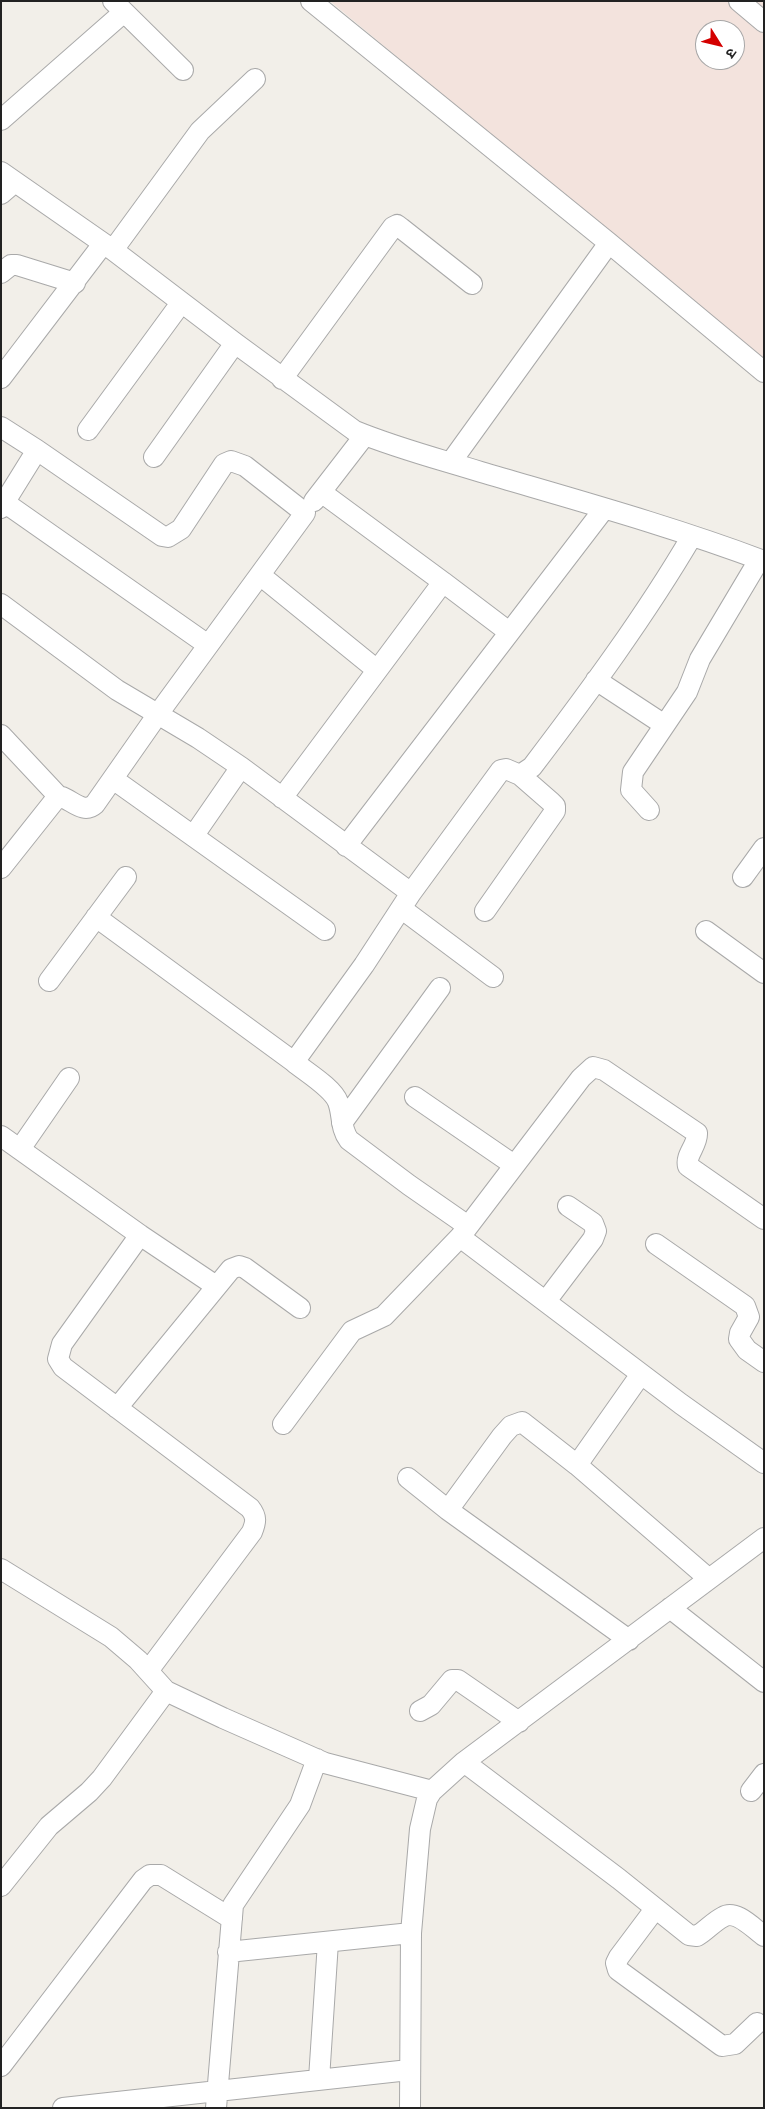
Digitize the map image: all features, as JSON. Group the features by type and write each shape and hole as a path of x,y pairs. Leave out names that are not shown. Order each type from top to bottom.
{"street":[{"path":"311,1 609,243 764,372"},
{"path":"739,1 764,22"},
{"path":"1,120 119,7 183,70"},
{"path":"1,378 75,283 108,247 200,131 255,79"},
{"path":"6,183 108,247 346,426 365,435 692,536 762,560 700,659 687,692 663,724 633,772 630,783 633,794 649,810"},
{"path":"282,379 393,226 397,225 472,284"},
{"path":"451,462 609,243"},
{"path":"1,273 11,265 17,265 75,283"},
{"path":"88,430 181,303"},
{"path":"154,457 235,343"},
{"path":"1,427 162,536 168,537 181,529 224,464 230,461 245,466 305,513"},
{"path":"1,735 60,798 89,809 95,804 158,714 305,513 365,435"},
{"path":"37,450 2,504 208,645"},
{"path":"321,492 508,632"},
{"path":"346,846 604,509"},
{"path":"520,775 532,767 596,680 656,593 692,536"},
{"path":"260,575 376,670"},
{"path":"282,798 443,582"},
{"path":"1,604 117,690 198,738 241,767 346,846 493,977"},
{"path":"596,680 663,724"},
{"path":"194,835 241,767"},
{"path":"294,1062 364,965 406,901 501,770 506,769 520,775 551,802 555,811 485,911"},
{"path":"113,779 325,930"},
{"path":"5,855 49,807 60,798"},
{"path":"743,877 764,848"},
{"path":"50,981 126,877"},
{"path":"96,917 294,1062 328,1090 338,1102 344,1134 359,1149 641,1374 764,1464"},
{"path":"706,931 764,973"},
{"path":"342,1123 440,988"},
{"path":"283,1424 352,1331 384,1316 464,1231 588,1070 597,1067 697,1134 697,1139 688,1160 688,1166 764,1219"},
{"path":"20,1149 69,1078"},
{"path":"415,1097 514,1164"},
{"path":"1,1136 140,1235 216,1286"},
{"path":"546,1300 593,1238 596,1231 593,1223 568,1206"},
{"path":"140,1235 59,1350 58,1358 63,1367 250,1508 255,1515 256,1522 252,1532 148,1671"},
{"path":"656,1244 745,1306 749,1317 739,1339 747,1350 764,1362"},
{"path":"118,1408 231,1269 239,1266 245,1268 300,1308"},
{"path":"577,1465 641,1374"},
{"path":"448,1510 492,1448 511,1426 517,1422 522,1422 577,1465 708,1578"},
{"path":"408,1478 448,1510 629,1640"},
{"path":"410,2108 412,1932 420,1829 427,1799 432,1791 464,1762 764,1538"},
{"path":"1,1569 111,1637 129,1651 166,1690 223,1718 317,1759 432,1791"},
{"path":"670,1608 764,1682"},
{"path":"420,1711 432,1705 452,1680 458,1680 519,1722"},
{"path":"1,1886 50,1826 102,1778 166,1690"},
{"path":"217,2100 233,1905 300,1805 317,1759"},
{"path":"464,1762 620,1879 689,1935 697,1936 722,1917 730,1914 764,1936"},
{"path":"751,1792 764,1774"},
{"path":"1,2066 143,1880 150,1875 161,1875 232,1919"},
{"path":"655,1909 619,1957 616,1963 618,1970 722,2046 735,2044 757,2023"},
{"path":"228,1952 412,1932"},
{"path":"319,2079 328,1942"},
{"path":"63,2108 217,2100 319,2079 409,2070"}],"shaded area":[{"path":"330,1 764,1 764,362"}]}
